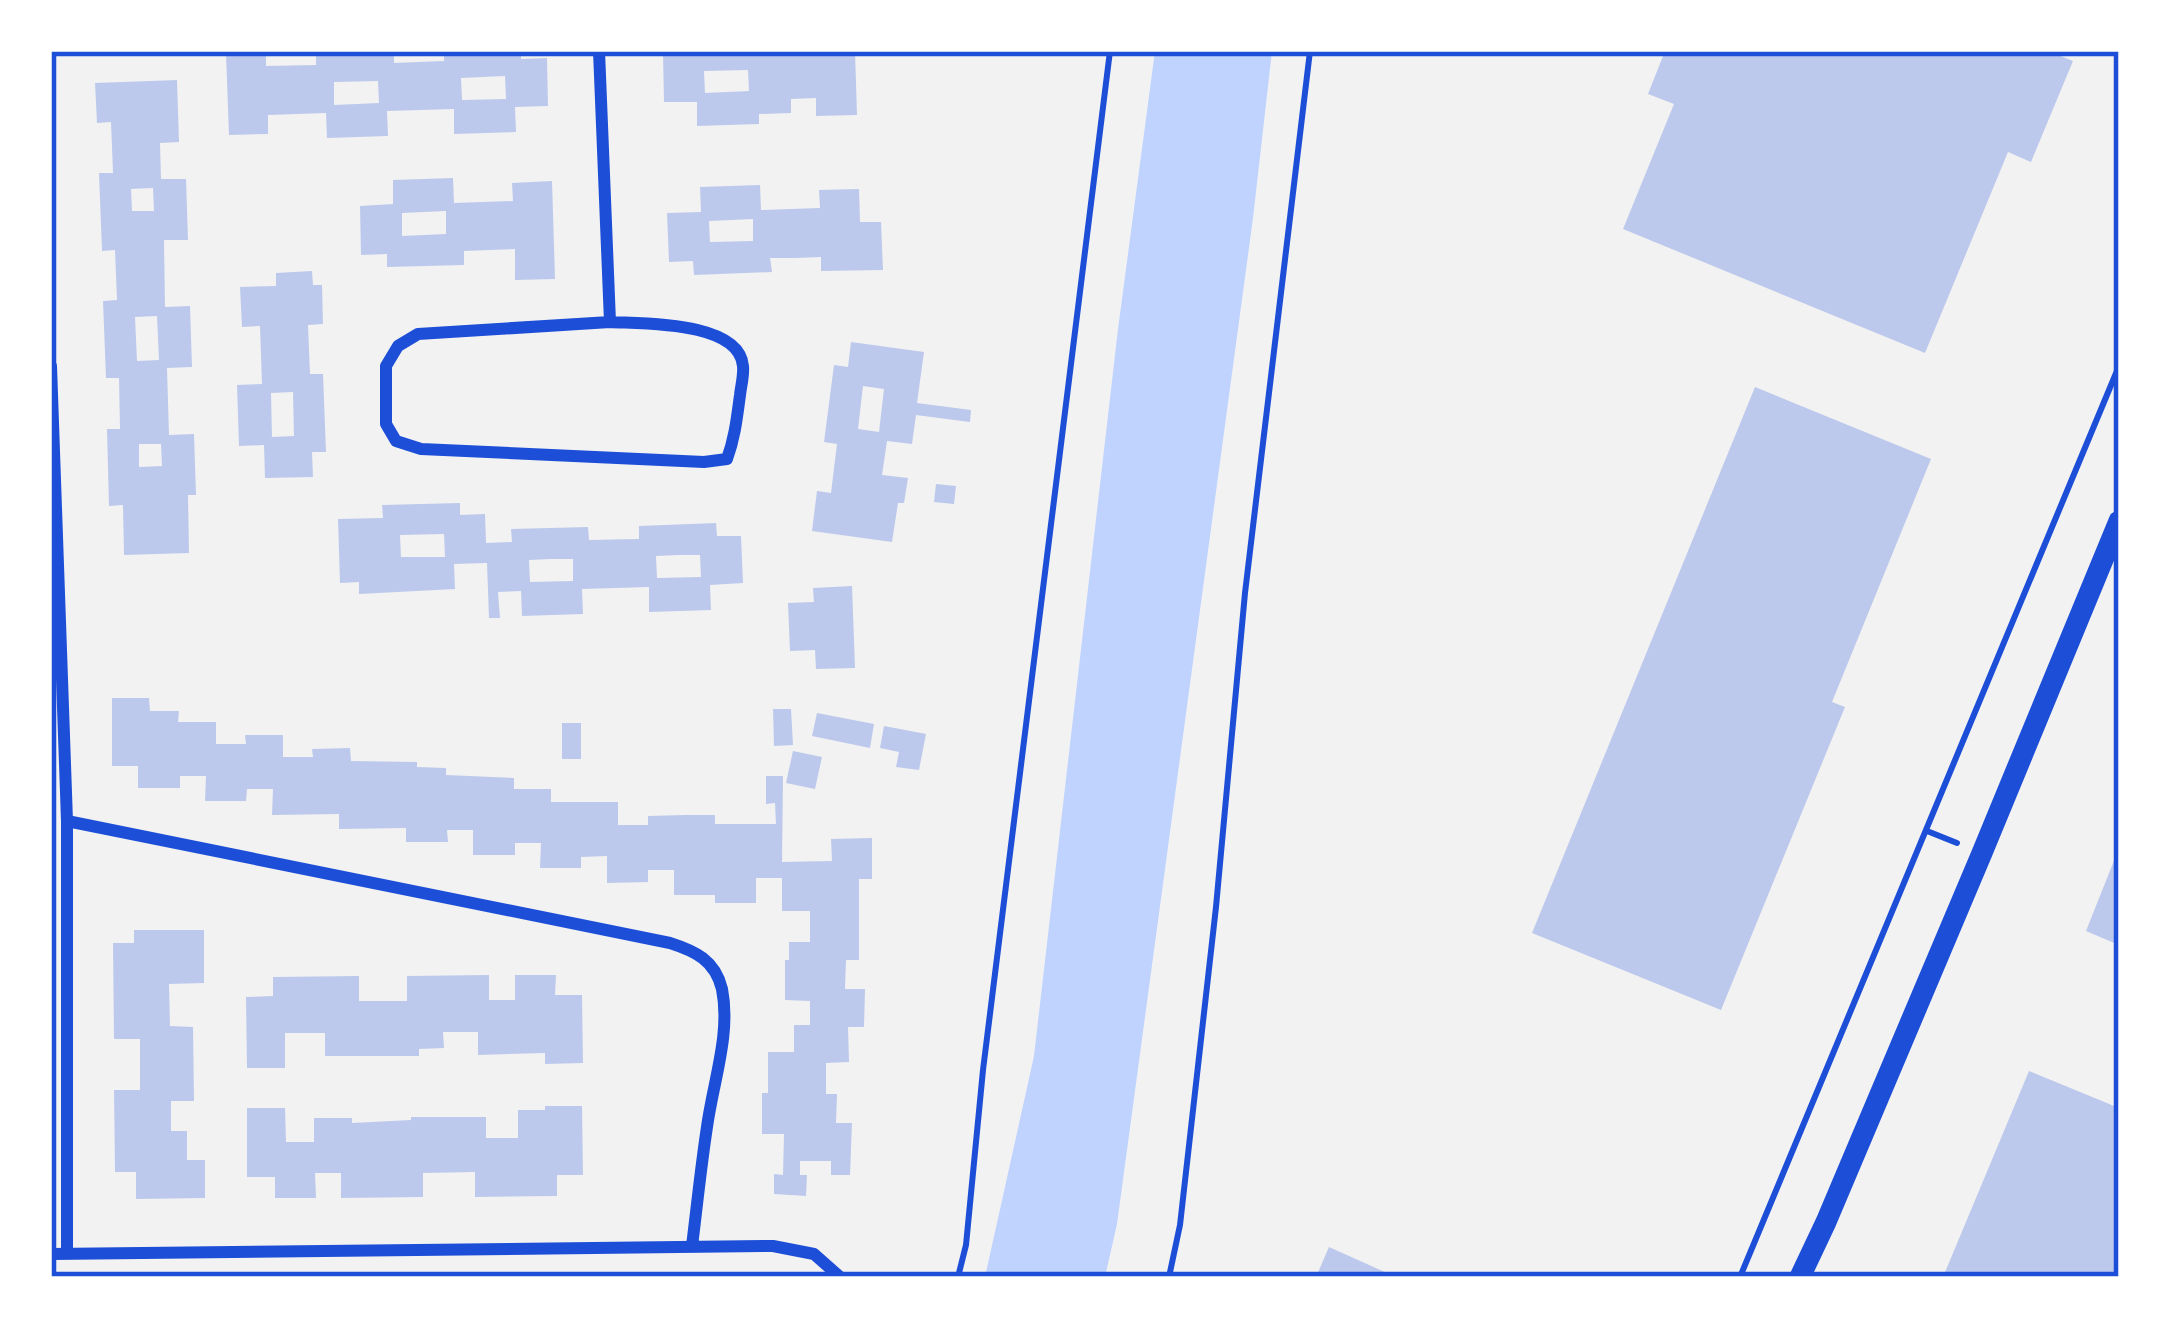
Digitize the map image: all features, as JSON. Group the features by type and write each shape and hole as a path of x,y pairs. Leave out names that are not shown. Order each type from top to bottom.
{"street":[{"path":"599,51 610,322"},
{"path":"610,322 674,325 733,346 743,363 736,436 727,459 704,462 421,449 397,441 386,424 386,366 398,346 418,334 610,322"},
{"path":"51,366 67,821 67,1254"},
{"path":"1800,1277 2119,521"},
{"path":"67,821 697,951 714,970 722,989 723,1046 707,1123 692,1246"},
{"path":"51,1254 773,1246 814,1254 840,1277"}],"path":[{"path":"958,1277 966,1245 983,1070 1110,51"},
{"path":"1168,1277 1183,1203 1245,593 1310,51"},
{"path":"1740,1277 2119,366"}],"water":[{"path":"1155,51 1272,51 1117,1224 1105,1277 985,1277 1034,1056"}],"building":[{"path":"316,51 394,51 394,63 444,61 444,51 521,51 521,59 547,58 548,106 515,107 516,132 454,134 454,109 387,111 388,136 327,138 326,113 268,115 268,134 229,135 226,53 266,52 266,66 316,65","holes":["505,76 506,99 462,100 461,78","378,81 379,103 334,105 334,82"]},
{"path":"855,51 857,115 816,116 816,98 791,99 791,113 759,114 759,124 697,126 697,102 664,102 663,54","holes":["748,70 749,91 705,93 704,71"]},
{"path":"1665,51 1694,55 1696,51 2048,51 2073,61 2031,162 2008,152 1925,353 1623,229 1674,104 1648,94"},
{"path":"177,80 179,142 160,143 161,179 186,179 188,240 164,240 165,307 190,306 192,367 167,368 169,435 194,434 196,495 188,495 189,553 124,555 123,505 109,506 107,429 120,429 119,378 106,378 103,301 117,300 115,250 102,251 99,173 113,173 111,122 97,123 95,83","holes":["153,188 154,211 132,211 131,189","157,316 159,360 137,361 135,317","139,444 161,444 162,466 139,467"]},
{"path":"453,178 454,203 513,201 512,183 552,181 555,279 515,280 515,249 464,251 464,265 387,267 387,254 361,255 360,206 393,204 393,180","holes":["446,211 446,234 402,236 402,213"]},
{"path":"760,185 761,210 820,208 819,190 859,189 860,222 881,222 883,270 821,271 821,257 770,258 772,272 694,275 693,261 669,262 667,213 701,212 700,187","holes":["753,219 753,241 710,242 709,221"]},
{"path":"312,271 313,285 322,285 323,324 308,325 310,374 323,374 326,452 312,452 313,477 265,478 264,445 239,446 237,385 262,384 260,326 242,327 240,287 276,286 276,273","holes":["293,392 294,436 272,437 271,393"]},
{"path":"851,342 924,352 917,403 971,410 970,422 916,415 912,444 887,441 882,475 908,478 904,503 898,503 892,542 812,531 817,491 831,493 837,444 824,442 834,365 848,367","holes":["863,386 884,389 879,432 858,429"]},
{"path":"1755,387 1931,459 1832,702 1845,707 1721,1010 1532,933"},
{"path":"936,484 956,486 954,504 934,502"},
{"path":"460,503 460,515 485,514 486,543 512,542 511,529 588,527 589,540 639,539 639,526 716,523 717,536 741,536 743,583 710,585 711,610 649,612 649,587 582,589 583,614 522,616 521,591 498,592 500,618 489,618 487,563 454,564 455,589 359,594 359,582 340,583 338,519 383,518 382,505","holes":["444,534 445,557 401,557 400,535","700,555 701,577 657,578 656,556","573,559 573,581 530,582 529,560"]},
{"path":"852,586 855,668 816,669 815,650 790,651 788,603 814,602 813,588"},
{"path":"112,698 149,698 150,711 179,711 178,722 216,722 216,744 246,744 245,735 283,735 283,757 313,757 312,749 350,748 351,761 417,762 417,767 446,768 446,775 514,778 514,789 551,789 551,802 618,802 618,825 648,825 648,816 685,815 715,815 715,824 776,824 775,803 766,804 766,776 783,776 782,862 832,861 831,839 872,838 872,879 859,879 859,960 846,960 845,989 865,989 864,1027 848,1027 849,1062 826,1063 826,1094 837,1094 836,1123 852,1123 850,1175 831,1175 831,1161 800,1161 800,1175 807,1175 806,1196 774,1194 774,1174 783,1175 784,1134 762,1134 768,1052 794,1052 794,1025 810,1025 810,1001 785,1000 785,960 789,960 789,942 810,942 810,911 782,911 782,878 756,878 756,903 715,903 715,895 674,895 674,870 648,870 648,882 607,883 607,856 581,857 581,868 540,868 541,843 515,843 515,855 473,855 473,830 447,830 448,842 406,842 406,828 339,829 339,814 272,815 273,789 247,789 246,801 205,801 206,776 180,776 180,788 138,788 138,766 112,766"},
{"path":"773,709 791,709 793,745 774,746"},
{"path":"817,713 874,724 870,748 812,736"},
{"path":"562,723 581,723 581,759 562,759"},
{"path":"884,726 926,734 919,770 896,767 899,752 880,748"},
{"path":"793,751 822,757 815,789 786,783"},
{"path":"2119,848 2119,945 2086,931"},
{"path":"134,930 204,930 204,983 169,984 170,1026 193,1027 194,1101 171,1101 171,1131 187,1131 187,1160 205,1160 205,1198 136,1199 136,1172 115,1172 114,1090 140,1090 140,1039 114,1039 113,943 134,943"},
{"path":"489,975 489,1000 515,1000 515,975 556,975 555,995 582,995 583,1063 545,1064 545,1053 478,1055 478,1032 443,1032 444,1048 419,1049 419,1056 325,1056 325,1033 285,1033 285,1068 247,1068 246,997 273,996 273,977 359,976 359,1001 407,1001 407,976"},
{"path":"2029,1071 2119,1108 2119,1277 1943,1277"},
{"path":"545,1106 582,1106 583,1175 557,1175 557,1196 475,1197 475,1172 423,1173 423,1197 341,1198 341,1173 315,1173 316,1198 275,1198 275,1177 247,1177 247,1108 285,1108 286,1142 314,1142 314,1118 352,1118 352,1123 486,1117 486,1138 518,1138 518,1110 545,1110"},
{"path":"1329,1247 1396,1277 1316,1277"}]}
